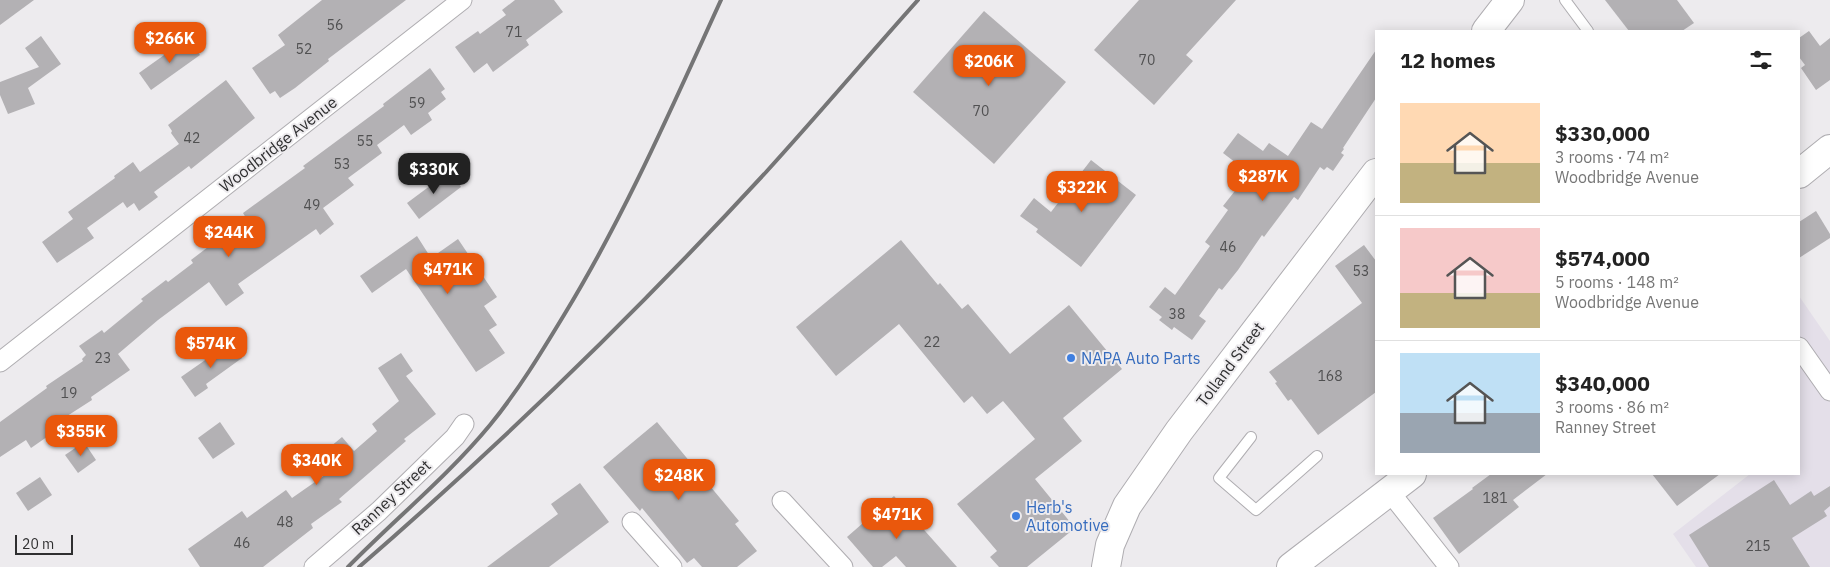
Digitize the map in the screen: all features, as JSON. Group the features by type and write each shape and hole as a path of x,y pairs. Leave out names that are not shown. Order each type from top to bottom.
{"main road":[{"path":"1487,30 1510,0"},
{"path":"1800,173 1830,149"},
{"name":"Tolland Street","path":"1106,567 1110,545 1132,498 1179,431 1375,174"},
{"path":"1291,567 1411,475"}],"street":[{"name":"Woodbridge Avenue","path":"0,362 462,0"},
{"path":"1800,348 1830,391"},
{"name":"Ranney Street","path":"314,567 379,510 455,436 464,424"},
{"path":"1389,491 1449,567"},
{"path":"782,501 842,567"},
{"path":"632,522 672,567"}],"lane":[{"path":"1564,0 1587,30"},
{"path":"1251,437 1219,478 1256,510 1317,456"}],"shaded area":[{"path":"1800,297 1830,341 1830,567 1696,567 1673,534 1749,475 1800,475"}],"building":[{"path":"0,0 34,0 0,25"},
{"path":"322,0 406,0 328,59 329,61 295,88 280,98 275,91 270,94 252,68 285,45 278,35"},
{"path":"515,0 554,0 563,12 526,40 529,45 493,72 487,63 474,73 455,47 478,31 480,34 506,15 502,10"},
{"path":"1139,0 1236,0 1186,55 1193,61 1154,105 1094,50"},
{"path":"1605,0 1677,0 1694,23 1684,30 1628,30"},
{"path":"984,11 1066,82 994,164 913,92"},
{"path":"1809,31 1820,46 1830,38 1830,80 1816,90 1801,68 1805,65 1800,58 1800,37"},
{"path":"41,36 61,64 28,88 35,104 8,114 0,95 0,82 39,67 25,48"},
{"path":"188,38 200,55 151,90 139,73"},
{"path":"1375,51 1375,100 1343,148 1341,153 1344,155 1333,171 1327,167 1324,170 1320,167 1298,200 1294,197 1264,237 1262,235 1238,270 1222,290 1219,288 1199,316 1206,321 1192,340 1174,327 1172,330 1159,320 1162,317 1149,307 1165,287 1175,295 1210,246 1205,242 1228,210 1223,206 1249,173 1223,153 1238,133 1263,151 1269,143 1288,156 1311,122 1322,129"},
{"path":"430,68 445,89 441,92 446,99 428,113 432,120 411,135 404,125 377,145 382,153 348,178 354,185 323,208 334,224 320,235 316,229 238,284 244,293 226,306 209,282 158,320 118,354 130,370 91,397 92,400 50,427 54,432 31,448 26,440 0,457 0,422 47,388 46,386 83,361 82,359 86,355 79,346 102,330 104,333 143,301 141,299 193,263 191,260 246,218 243,213 305,168 303,166 384,106 383,104"},
{"path":"226,80 255,118 191,169 189,166 154,192 158,197 139,211 134,203 127,208 123,202 87,228 94,238 57,263 42,242 73,219 68,212 115,178 114,176 133,162 140,172 179,144 168,125"},
{"path":"1091,160 1136,195 1081,267 1036,232 1038,229 1020,216 1034,198 1051,212"},
{"path":"450,171 461,187 419,219 407,203"},
{"path":"1816,211 1830,234 1830,238 1800,257 1800,221"},
{"path":"417,236 431,258 458,239 497,297 484,306 497,325 489,330 505,353 476,372 406,269 372,293 360,276"},
{"path":"901,240 938,285 940,283 962,309 968,304 1010,354 1069,305 1122,369 1063,418 1082,441 1035,479 1075,528 1027,567 999,567 990,557 997,551 957,504 1035,439 1003,401 987,414 972,396 964,403 899,324 836,376 796,327"},
{"path":"1364,245 1375,260 1375,393 1318,435 1291,399 1288,401 1269,372 1362,303 1335,266"},
{"path":"231,342 242,358 206,384 208,388 195,397 181,377"},
{"path":"401,353 413,371 406,376 436,414 404,439 406,441 339,499 342,502 311,524 313,528 263,567 200,567 188,549 242,511 247,518 286,490 292,498 335,468 336,466 324,452 342,437 354,451 377,431 372,424 399,401 378,368"},
{"path":"220,422 235,444 213,459 198,438"},
{"path":"657,422 739,521 735,524 757,551 737,567 702,567 694,558 687,563 642,508 640,511 603,467"},
{"path":"84,442 96,460 78,473 65,455"},
{"path":"1490,475 1546,475 1513,500 1519,507 1459,554 1433,518"},
{"path":"1653,475 1719,475 1677,506"},
{"path":"40,477 52,495 28,511 16,493"},
{"path":"1774,480 1790,505 1811,491 1814,496 1830,486 1830,506 1824,511 1827,516 1792,538 1810,567 1709,567 1689,535"},
{"path":"580,483 609,522 549,567 487,567 558,514 551,504"},
{"path":"894,496 957,567 906,567 896,556 882,567 873,567 847,537"}],"railway":[{"path":"348,567 439,480 473,444 490,425 529,372 586,277 628,200 721,0"},
{"path":"359,567 517,424 619,325 767,171 918,0"}],"place":[{"name":"NAPA Auto Parts","path":"1071,358"},
{"name":"Herb's Automotive","path":"1016,516"}]}
